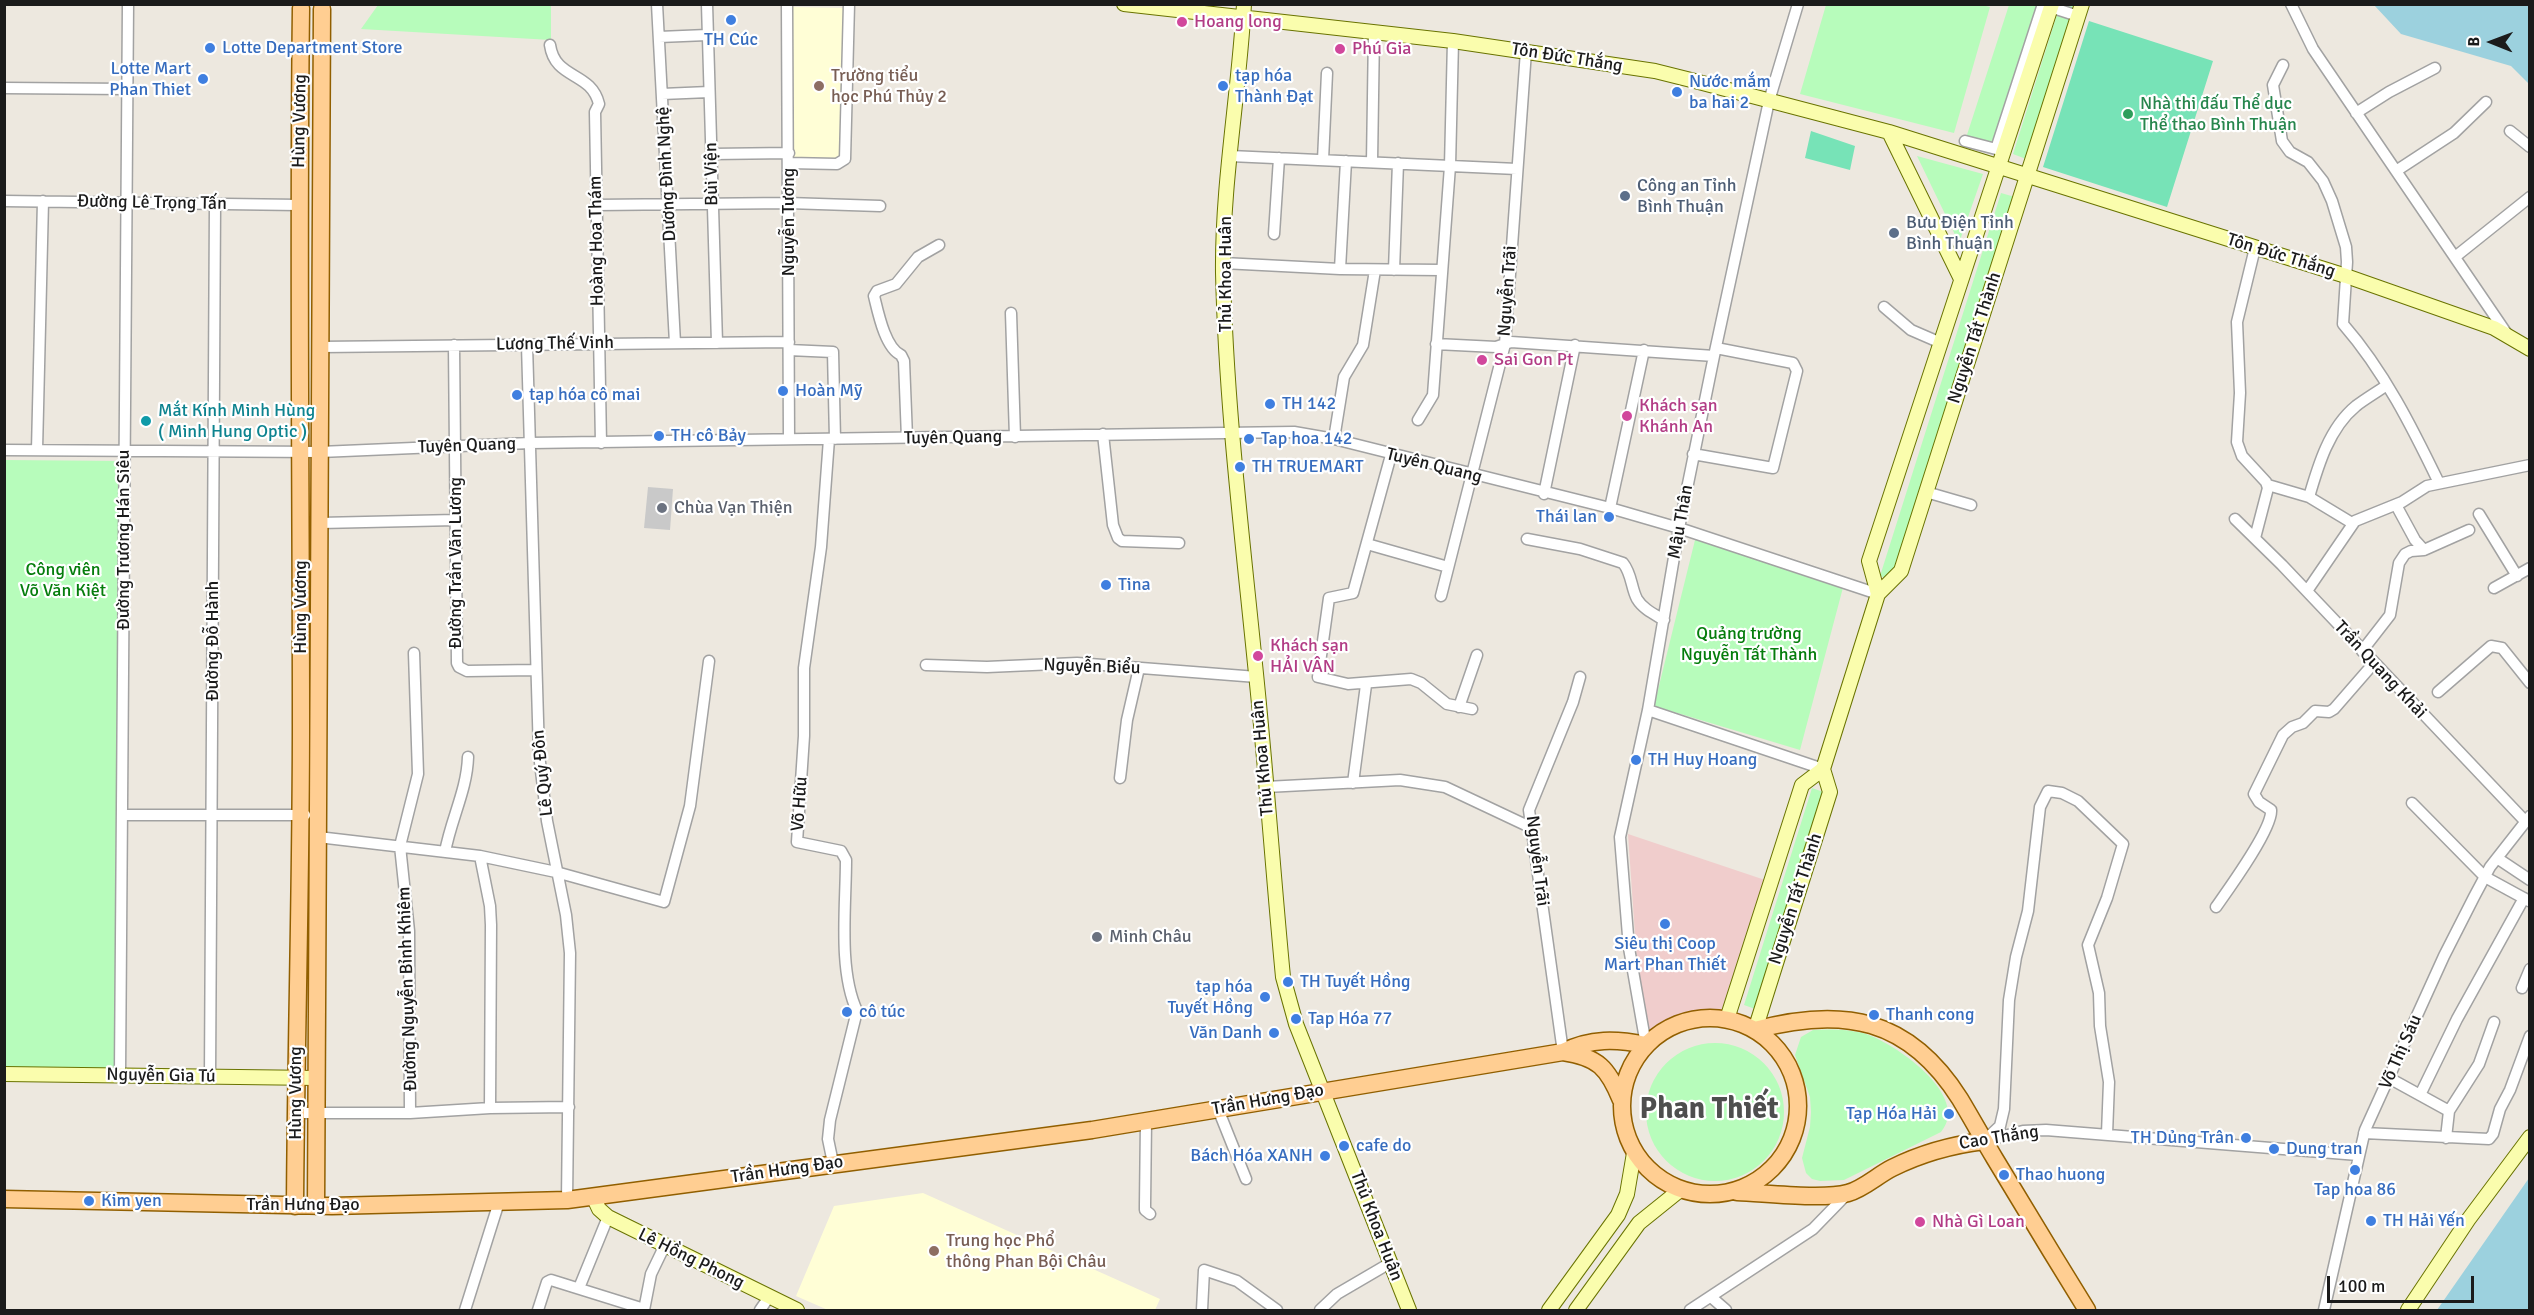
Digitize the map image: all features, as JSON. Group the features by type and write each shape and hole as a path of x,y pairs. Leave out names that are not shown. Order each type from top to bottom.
{"main road":[{"path":"296,6 328,7"},
{"name":"Hùng Vương","path":"295,1206 295,1078 301,815 302,452 296,6"},
{"name":"Hùng Vương","path":"316,1206 321,347 328,7"},
{"path":"1733,1192 1766,1175 1779,1161 1796,1127 1797,1090 1787,1063 1770,1041 1755,1030 1727,1019 1697,1018 1669,1027 1646,1045 1629,1070 1621,1100 1622,1119 1626,1137 1634,1153 1659,1179 1680,1190 1706,1195 1733,1192 1823,1195 1848,1193"},
{"path":"1755,1030 1786,1021 1812,1018 1840,1019 1882,1027 1914,1046 1929,1059 1960,1099 2083,1306"},
{"name":"Trần Hưng Đạo","path":"1563,1052 1578,1044 1594,1040 1646,1045"},
{"name":"Trần Hưng Đạo","path":"4,1199 295,1206 567,1200 1092,1130 1563,1052 1582,1055 1605,1069 1614,1082 1621,1100"},
{"name":"Cao Thắng","path":"1848,1193 1892,1168 1926,1153 1951,1145 1984,1141"}],"street":[{"name":"Đường Trương Hán Siêu","path":"120,1075 128,4"},
{"name":"Dương Đình Nghệ","path":"657,4 675,343"},
{"name":"Bùi Viện","path":"707,4 717,342"},
{"name":"Nguyễn Tương","path":"787,4 789,439"},
{"path":"711,154 789,158 837,164 845,159 849,4"},
{"name":"Tôn Đức Thắng","path":"1124,4 1243,10 1374,32 1526,51 1655,71 1889,132 1998,165 2346,276 2507,334 2529,349"},
{"name":"Mậu Thân","path":"1646,1045 1629,948 1620,837 1648,710 1693,454 1769,101 1798,4"},
{"path":"2291,4 2313,49 2507,334"},
{"path":"1965,141 1996,149 2046,5 2080,10"},
{"name":"Nguyễn Tất Thành","path":"1878,594 1869,561 1998,165 2046,5"},
{"name":"Thủ Khoa Huân","path":"1243,10 1223,263 1232,433 1257,677 1283,977 1296,1024 1409,1311"},
{"name":"Nguyễn Tất Thành","path":"1755,1030 1830,792 1823,769 1878,594 1901,571 2080,10"},
{"path":"1372,162 1374,32"},
{"path":"659,37 707,34"},
{"path":"1418,420 1431,401 1450,166 1453,41"},
{"name":"Hoàng Hoa Thám","path":"550,45 552,58 561,68 584,81 597,96 599,104 595,112 601,442"},
{"name":"Nguyễn Trãi","path":"1441,596 1505,344 1526,51"},
{"path":"2283,65 2272,86 2282,141 2290,152 2308,162 2326,187 2346,248 2343,324 2371,358 2411,424 2439,483"},
{"path":"2356,113 2389,92 2436,68"},
{"path":"1323,160 1326,74"},
{"path":"4,88 128,89"},
{"path":"662,94 709,92"},
{"path":"2397,171 2454,133 2486,102"},
{"path":"2510,130 2529,147"},
{"path":"1889,132 1961,279"},
{"path":"1230,156 1516,169"},
{"path":"1274,234 1279,158"},
{"path":"1340,269 1346,161"},
{"path":"1394,270 1398,163"},
{"path":"2455,257 2529,197"},
{"name":"Đường Lê Trọng Tấn","path":"4,201 299,205"},
{"path":"37,450 43,201"},
{"path":"596,206 789,202 880,206"},
{"name":"Đường Đỗ Hành","path":"210,1077 215,204"},
{"path":"907,438 903,361 901,355 894,351 883,329 874,296 877,291 896,284 913,262 939,245"},
{"path":"2255,248 2237,322 2240,393 2237,442 2242,456 2268,485 2308,497 2352,523"},
{"path":"1223,263 1340,269 1441,270"},
{"path":"1334,439 1344,376 1363,345 1375,270"},
{"path":"1884,307 1911,330 1941,343"},
{"path":"1011,313 1015,437"},
{"name":"Lương Thế Vinh","path":"321,347 717,342 789,346 832,352 832,439"},
{"path":"1436,344 1496,347 1505,344 1575,345 1715,352 1793,363 1797,371 1773,468 1693,454"},
{"name":"Đường Trần Văn Lương","path":"454,345 457,663 459,667 467,671 535,669"},
{"name":"Lê Quý Đôn","path":"527,345 535,669 542,790 566,915 570,953 567,1200"},
{"path":"1544,494 1575,345"},
{"path":"1610,508 1644,350"},
{"path":"2308,497 2323,454 2341,424 2357,405 2387,385"},
{"name":"Tuyên Quang","path":"4,450 320,452 530,443 1279,431 1334,439 1544,494 1610,508 1679,528 1878,594"},
{"path":"1103,434 1113,525 1118,538 1122,541 1179,543"},
{"name":"Võ Hữu","path":"832,439 804,668 804,736 797,842 842,851 846,860 847,962 850,994 857,1011 830,1120 828,1139 833,1163"},
{"path":"1391,455 1353,593 1329,598 1318,677 1337,682 1366,684 1411,679 1421,683 1447,704 1472,709"},
{"path":"2307,591 2352,523 2396,504 2423,488 2529,465"},
{"path":"2256,538 2268,485"},
{"path":"1926,492 1971,505"},
{"path":"2396,504 2415,540 2424,550"},
{"path":"2479,514 2517,576"},
{"name":"Trần Quang Khải","path":"2235,519 2527,818"},
{"path":"320,523 456,520"},
{"path":"2362,651 2390,615 2402,557 2411,551 2424,550 2469,530"},
{"path":"1527,539 1580,549 1616,559 1628,568 1636,597 1641,604 1664,620"},
{"path":"1367,544 1448,567"},
{"path":"2494,588 2529,568"},
{"path":"2438,692 2491,646 2502,648 2529,683"},
{"name":"Đường Nguyễn Bỉnh Khiêm","path":"410,1113 409,931 400,846 418,774 414,653"},
{"path":"1459,707 1477,655"},
{"path":"318,837 480,856 556,872 664,902 690,806 709,661"},
{"name":"Nguyễn Biểu","path":"926,665 987,667 1077,663 1257,677"},
{"path":"2216,907 2243,868 2270,819 2271,810 2259,802 2254,794 2283,735 2292,727 2303,723 2318,710 2332,710 2374,663"},
{"path":"1120,778 1127,720 1139,668"},
{"name":"Nguyễn Trãi","path":"1563,1052 1529,810 1573,702 1580,677"},
{"path":"1353,783 1366,684"},
{"path":"1648,710 1823,769"},
{"path":"445,852 449,829 466,784 468,757"},
{"name":"Nguyễn Tất Thành","path":"1727,1019 1802,785 1823,769"},
{"path":"1266,787 1400,780 1445,787 1532,828"},
{"path":"1984,1141 2000,1126 2004,1109 2009,1000 2016,957 2028,911 2040,807 2048,791 2062,793 2078,801 2123,844 2107,898 2088,945 2099,993 2102,1039 2109,1082 2107,1134"},
{"path":"2412,803 2485,877 2527,900 2457,1019 2420,1095"},
{"path":"122,814 318,816"},
{"name":"Võ Thị Sáu","path":"2324,1311 2364,1133 2444,956 2485,877 2527,818"},
{"path":"480,856 491,925 490,1108"},
{"path":"2497,858 2529,880"},
{"path":"2522,988 2529,969"},
{"path":"2445,1138 2449,1111 2479,1064 2494,1022"},
{"path":"2364,1133 2482,1140 2491,1138 2529,1036"},
{"name":"Nguyễn Gia Tú","path":"4,1074 316,1078"},
{"path":"2389,1078 2449,1111"},
{"path":"296,1113 316,1111 410,1113 490,1108 569,1107"},
{"path":"1218,1108 1246,1179"},
{"path":"1146,1121 1145,1210 1150,1214"},
{"name":"Cao Thắng","path":"1984,1141 2029,1131 2107,1134 2358,1155"},
{"path":"2408,1311 2468,1220 2529,1137"},
{"path":"1549,1311 1618,1215 1627,1194 1634,1153"},
{"path":"1576,1311 1639,1223 1680,1190"},
{"name":"Cao Thắng","path":"1690,1311 1813,1228 1848,1193"},
{"name":"Lê Hồng Phong","path":"593,1196 599,1209 608,1217 797,1311"},
{"path":"465,1311 499,1202"},
{"path":"579,1288 608,1217"},
{"path":"538,1311 547,1282 551,1280 644,1310 651,1274 664,1246"},
{"path":"1320,1311 1336,1294 1390,1263"},
{"path":"1202,1311 1204,1270 1237,1281 1277,1311"},
{"path":"760,1311 769,1297"},
{"path":"1711,1297 1726,1311"}],"shaded area":[{"name":"Trường tiểu học Phú Thủy 2","path":"792,7 848,8 841,164 793,164"},
{"path":"648,487 673,489 670,530 644,528"},
{"name":"Siêu thị Coop Mart Phan Thiết","path":"1628,834 1765,880 1720,1021 1642,1034"},
{"name":"Trung học Phổ thông Phan Bội Châu","path":"923,1193 1160,1299 1155,1310 828,1310 796,1296 834,1206"}],"green space":[{"path":"378,5 551,5 551,40 361,29"},
{"path":"1826,5 1982,5 1990,7 1954,133 1800,94"},
{"path":"2009,5 2043,5 1996,149 1965,141"},
{"path":"2060,5 2076,5 2026,159 2013,154"},
{"name":"Nhà thi đấu Thể dục Thể thao Bình Thuận","path":"2089,21 2213,61 2167,207 2043,167"},
{"path":"1811,131 1855,146 1850,170 1805,158"},
{"path":"1917,156 1983,174 1959,243"},
{"path":"2001,193 2015,197 1894,581 1880,576"},
{"name":"Công viên Võ Văn Kiệt","path":"5,460 122,461 117,1070 5,1069"},
{"name":"Quảng trường Nguyễn Tất Thành","path":"1696,536 1845,580 1800,750 1654,706"},
{"path":"1812,788 1829,794 1758,1010 1744,1005"},
{"path":"1813,1030 1863,1033 1893,1047 1909,1059 1938,1087 1946,1103 1948,1118 1941,1132 1844,1180 1812,1179 1806,1173 1802,1158 1810,1127 1810,1097 1795,1055 1801,1037"},
{"path":"1715,1043 1741,1048 1764,1063 1779,1086 1784,1112 1779,1138 1764,1161 1741,1176 1715,1181 1689,1176 1666,1161 1651,1138 1646,1112 1651,1086 1666,1063 1689,1048"}],"water":[{"path":"2374,5 2529,5 2529,84 2511,66 2401,34"},
{"path":"2529,1178 2529,1310 2437,1310"}],"place":[{"name":"TH Cúc","path":"731,20"},
{"name":"Hoang long","path":"1182,22"},
{"name":"Lotte Department Store","path":"210,48"},
{"name":"Phú Gia","path":"1340,49"},
{"name":"Lotte Mart Phan Thiet","path":"203,79"},
{"name":"Trường tiểu học Phú Thủy 2","path":"819,86"},
{"name":"tạp hóa Thành Đạt","path":"1223,86"},
{"name":"Nước mắm ba hai 2","path":"1677,92"},
{"name":"Nhà thi đấu Thể dục Thể thao Bình Thuận","path":"2128,114"},
{"name":"Công an Tỉnh Bình Thuận","path":"1625,196"},
{"name":"Bưu Điện Tỉnh Bình Thuận","path":"1894,233"},
{"name":"Sai Gon Pt","path":"1482,360"},
{"name":"Hoàn Mỹ","path":"783,391"},
{"name":"tạp hóa cô mai","path":"517,395"},
{"name":"TH 142","path":"1270,404"},
{"name":"Khách sạn Khánh An","path":"1627,416"},
{"name":"Mắt Kính Minh Hùng ( Minh Hung Optic )","path":"146,421"},
{"name":"TH cô Bảy","path":"659,436"},
{"name":"Tap hoa 142","path":"1249,439"},
{"name":"TH TRUEMART","path":"1240,467"},
{"name":"Chùa Vạn Thiện","path":"662,508"},
{"name":"Thái lan","path":"1609,517"},
{"name":"Tina","path":"1106,585"},
{"name":"Khách sạn HẢI VÂN","path":"1258,656"},
{"name":"TH Huy Hoang","path":"1636,760"},
{"name":"Siêu thị Coop Mart Phan Thiết","path":"1665,924"},
{"name":"Minh Châu","path":"1097,937"},
{"name":"TH Tuyết Hồng","path":"1288,982"},
{"name":"tạp hóa Tuyết Hồng","path":"1265,997"},
{"name":"cô túc","path":"847,1012"},
{"name":"Thanh cong","path":"1874,1015"},
{"name":"Tap Hóa 77","path":"1296,1019"},
{"name":"Văn Danh","path":"1274,1033"},
{"name":"Tạp Hóa Hải","path":"1949,1114"},
{"name":"TH Dủng Trân","path":"2246,1138"},
{"name":"cafe do","path":"1344,1146"},
{"name":"Dung tran","path":"2274,1149"},
{"name":"Bách Hóa XANH","path":"1325,1156"},
{"name":"Tap hoa 86","path":"2355,1170"},
{"name":"Thao huong","path":"2004,1175"},
{"name":"Kim yen","path":"89,1201"},
{"name":"TH Hải Yến","path":"2371,1221"},
{"name":"Nhà Gì Loan","path":"1920,1222"},
{"name":"Trung học Phổ thông Phan Bội Châu","path":"934,1251"}],"district":[{"name":"Phan Thiết","path":"1709,1110"}]}
